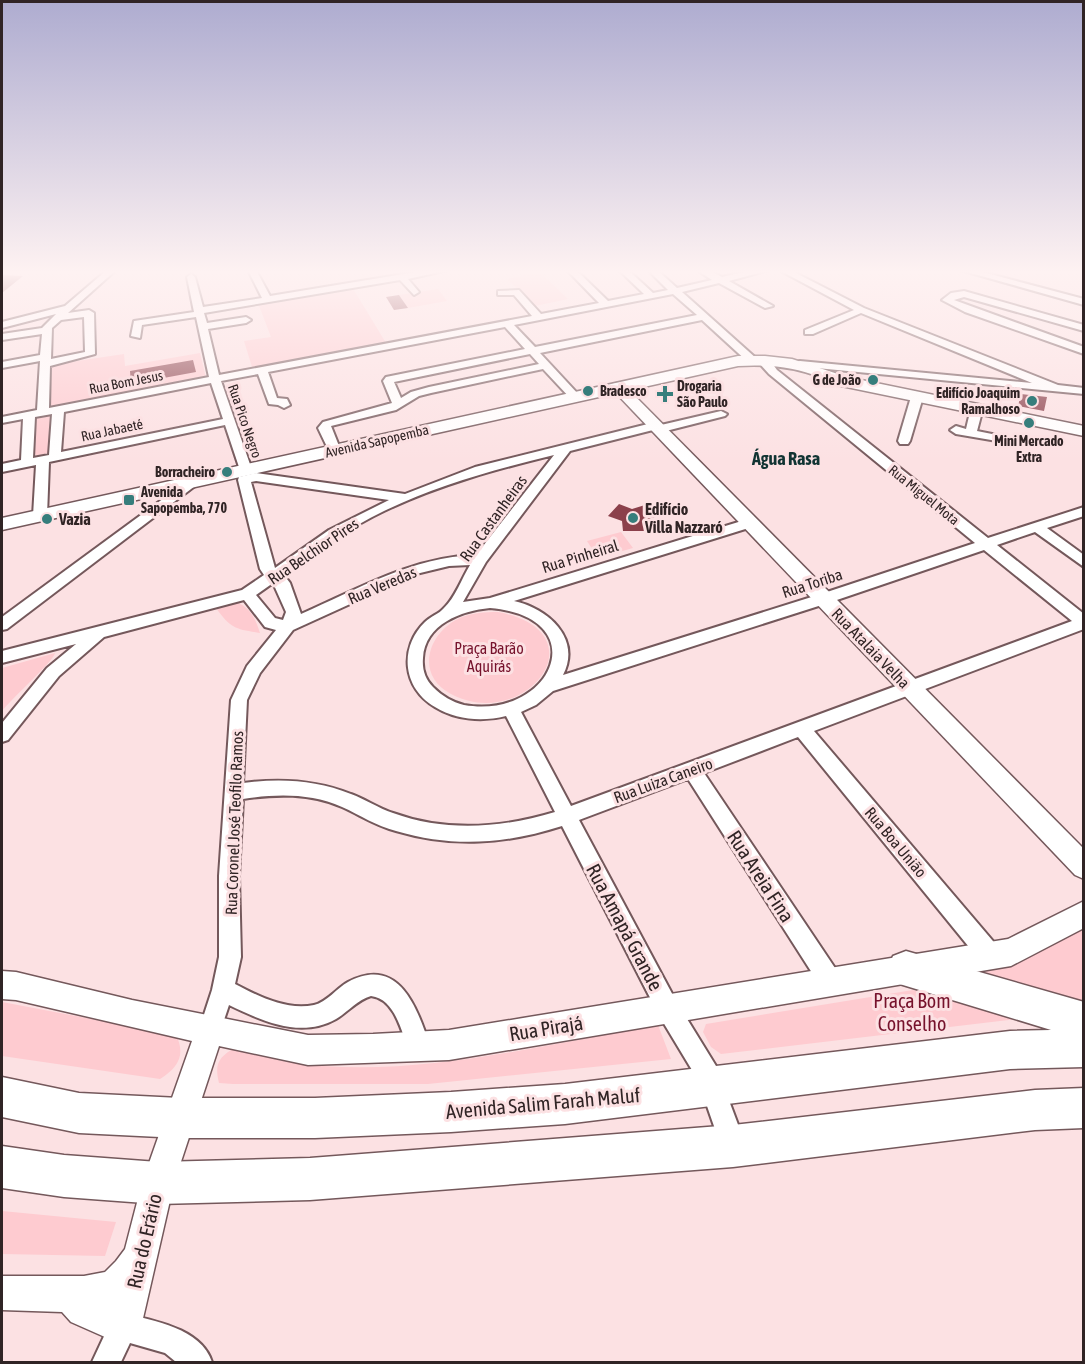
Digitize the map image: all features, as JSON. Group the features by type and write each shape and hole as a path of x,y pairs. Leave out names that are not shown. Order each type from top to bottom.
{"highway":[{"path":"906,969 1083,1021"},
{"name":"Avenida Salim Farah Maluf","path":"2,1097 79,1113 180,1118 315,1118 451,1112 565,1104 1010,1050 1083,1048"},
{"path":"2,1167 64,1176 158,1183 310,1179 733,1146 1035,1110 1083,1108"}],"main road":[{"name":"Avenida Sapopemba","path":"2,524 190,483 268,472 335,451 729,363 761,362 845,375"},
{"name":"Avenida Sapopemba","path":"793,367 845,375 918,397 1083,431"}],"street":[{"path":"2,337 23,334"},
{"path":"43,412 46,334"},
{"path":"2,364 90,354 90,334"},
{"name":"Rua Pico Negro","path":"204,334 215,379 230,421 267,569 283,583 294,612 288,626"},
{"name":"Rua Bom Jesus","path":"2,420 451,334"},
{"path":"517,334 575,397"},
{"path":"399,405 388,381 390,379 618,334"},
{"name":"Rua Miguel Mota","path":"725,334 1083,623"},
{"path":"920,334 1055,388"},
{"path":"1035,334 1083,351"},
{"path":"335,451 324,428 327,424 399,405 415,394 429,390 547,365"},
{"path":"262,370 273,402 283,401 284,405"},
{"path":"845,375 1083,391"},
{"name":"Rua Atalaia Velha","path":"618,387 1083,867"},
{"path":"904,441 918,397"},
{"path":"971,433 977,408"},
{"path":"40,516 58,409"},
{"path":"27,462 29,414"},
{"path":"657,428 721,414"},
{"name":"Rua Jabaeté","path":"2,468 230,421"},
{"name":"Rua Belchior Pires","path":"2,657 247,594 334,533 380,508 479,470 657,428"},
{"path":"956,430 993,438"},
{"name":"Rua Castanheiras","path":"450,612 480,560 566,448"},
{"path":"268,472 405,498"},
{"path":"2,625 190,483"},
{"name":"Rua Toriba","path":"551,685 823,598 1083,511"},
{"name":"Rua Pinheiral","path":"490,603 750,523"},
{"path":"1037,527 1083,562"},
{"name":"Rua Veredas","path":"288,626 412,570 449,561 480,560"},
{"path":"247,594 270,623 288,626"},
{"path":"490,603 511,605 530,611 546,622 557,635 562,652 560,669 551,685 534,700 511,710 486,714 461,711 440,702 423,688 415,672 414,654 421,637 434,622 450,612 469,605 490,603"},
{"name":"Rua Luiza Caneiro","path":"233,793 268,787 297,786 322,791 394,823 457,834 501,834 534,827 567,816 1083,623"},
{"name":"Rua Coronel José Teofilo Ramos","path":"180,1118 223,990 230,957 229,876 239,700 262,655 288,626"},
{"path":"2,735 53,672 71,655 104,631"},
{"name":"Rua Amapá Grande","path":"511,710 668,1009 708,1074 733,1146"},
{"name":"Rua Boa União","path":"802,729 990,955"},
{"name":"Rua Areia Fina","path":"692,770 831,982"},
{"name":"Rua Pirajá","path":"2,985 16,986 308,1050 449,1045 1011,952 1083,914"},
{"path":"223,990 271,1011 307,1017 326,1012 342,1003 357,989 370,984 380,985 399,998 409,1016 418,1046"},
{"name":"Rua do Erário","path":"106,1362 123,1326 158,1183 180,1118"},
{"path":"2,1293 70,1295 110,1288 121,1281 140,1257"},
{"path":"70,1295 84,1309 123,1326 173,1341 198,1362"}],"green space":[{"path":"270,334 380,334 386,343 252,367 244,341 271,337"},
{"path":"200,353 206,378 49,407 50,365 124,354 125,366"},
{"path":"52,415 51,452 37,456 35,454 36,419"},
{"path":"621,532 633,548 598,558 587,541"},
{"path":"236,602 252,614 260,633 235,627 216,608"},
{"name":"Praça Barão Aquirás","path":"498,612 529,623 546,639 549,657 542,676 526,691 504,701 478,703 451,694 439,686 432,676 429,665 434,643 441,632 462,617"},
{"path":"55,653 48,664 2,711 2,668"},
{"path":"1083,929 1083,1014 960,973 1005,960"},
{"name":"Praça Bom Conselho","path":"913,990 1017,1019 721,1054 711,1047 703,1032 706,1024"},
{"path":"2,1002 176,1035 180,1055 176,1066 160,1079 2,1056"},
{"path":"658,1025 671,1059 428,1084 233,1084 219,1083 217,1070 219,1061 236,1047 288,1062 333,1067 379,1067 426,1064 521,1051"},
{"path":"2,1211 116,1222 105,1256 2,1254"}],"building":[{"path":"193,360 196,372 131,384 130,371"},
{"name":"Edifício Joaquim Ramalhoso","path":"1021,394 1047,397 1044,411 1018,406"},
{"name":"Edifício Villa Nazzaró","path":"619,504 632,509 645,505 657,517 644,521 646,531 623,531 622,521 608,516"}],"place":[{"name":"G de João","path":"873,380"},
{"name":"Bradesco","path":"588,391"},
{"name":"Drogaria São Paulo","path":"665,394"},
{"name":"Edifício Joaquim Ramalhoso","path":"1032,401"},
{"name":"Mini Mercado Extra","path":"1029,423"},
{"name":"Borracheiro","path":"227,472"},
{"name":"Avenida Sapopemba, 770","path":"129,500"},
{"name":"Edifício Villa Nazzaró","path":"633,518"},
{"name":"Vazia","path":"47,519"}],"district":[{"name":"Água Rasa","path":"786,458"}]}
